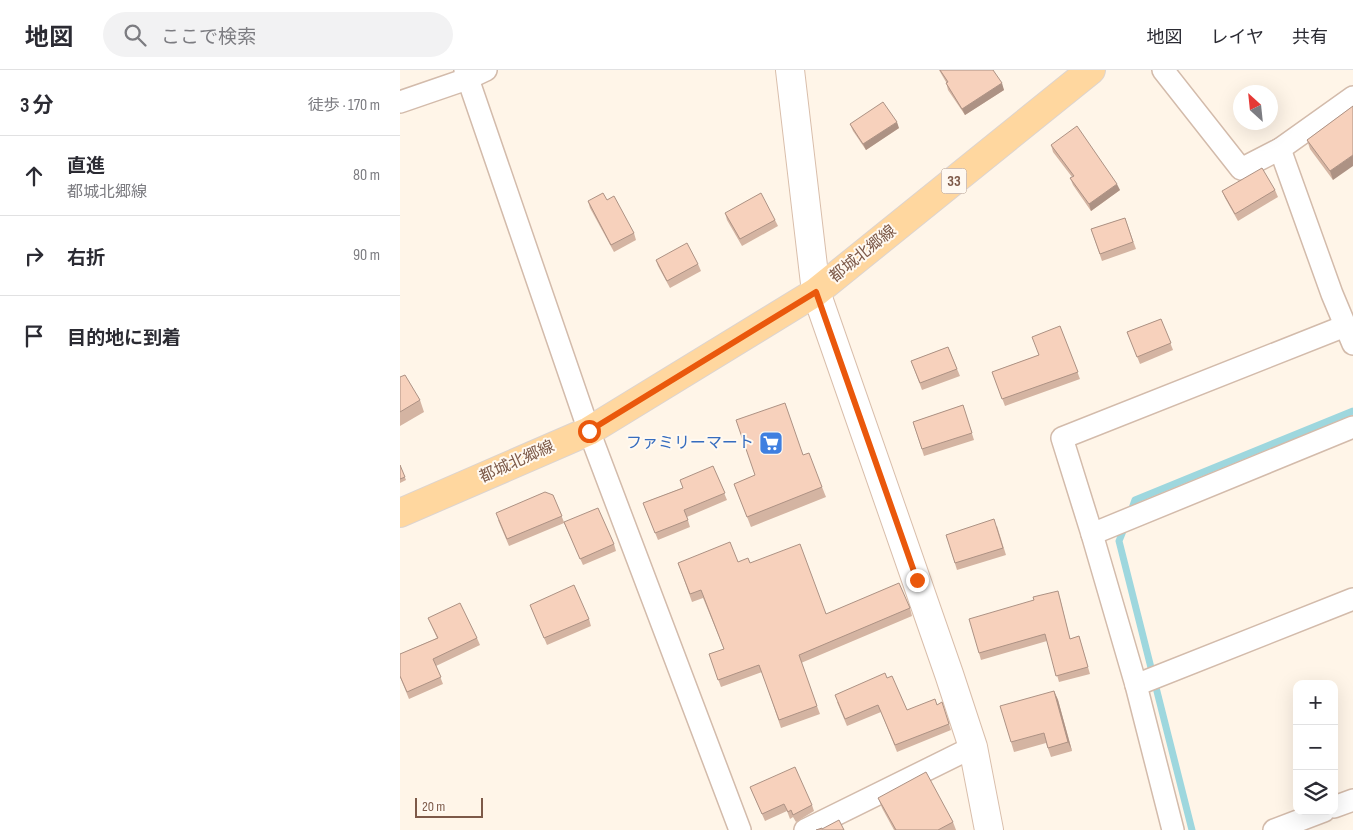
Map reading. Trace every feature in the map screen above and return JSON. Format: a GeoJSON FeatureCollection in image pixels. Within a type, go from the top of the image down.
{"type":"FeatureCollection","features":[{"type":"Feature","properties":{"kind":"main road","name":"都城北郷線"},"geometry":{"type":"LineString","coordinates":[[400,513],[589,431],[816,292],[1091,70]]}},
{"type":"Feature","properties":{"kind":"street"},"geometry":{"type":"LineString","coordinates":[[790,70],[816,292],[973,748],[989,830]]}},
{"type":"Feature","properties":{"kind":"street"},"geometry":{"type":"LineString","coordinates":[[1163,70],[1242,169],[1280,149],[1353,97]]}},
{"type":"Feature","properties":{"kind":"street"},"geometry":{"type":"LineString","coordinates":[[400,102],[472,73],[589,431],[740,830]]}},
{"type":"Feature","properties":{"kind":"street"},"geometry":{"type":"LineString","coordinates":[[1173,830],[1136,685],[1062,438],[1349,335],[1325,276],[1280,149]]}},
{"type":"Feature","properties":{"kind":"street"},"geometry":{"type":"LineString","coordinates":[[1092,534],[1353,426]]}},
{"type":"Feature","properties":{"kind":"street"},"geometry":{"type":"LineString","coordinates":[[1136,685],[1353,599]]}},
{"type":"Feature","properties":{"kind":"street"},"geometry":{"type":"LineString","coordinates":[[805,830],[973,748]]}},
{"type":"Feature","properties":{"kind":"street"},"geometry":{"type":"LineString","coordinates":[[1338,806],[1353,800]]}},
{"type":"Feature","properties":{"kind":"street"},"geometry":{"type":"LineString","coordinates":[[1274,830],[1313,815]]}},
{"type":"Feature","properties":{"kind":"building"},"geometry":{"type":"Polygon","coordinates":[[[940,70],[993,70],[1002,83],[962,109],[940,70]]]}},
{"type":"Feature","properties":{"kind":"building"},"geometry":{"type":"Polygon","coordinates":[[[883,102],[897,122],[863,144],[850,124],[883,102]]]}},
{"type":"Feature","properties":{"kind":"building"},"geometry":{"type":"Polygon","coordinates":[[[1353,106],[1353,155],[1330,171],[1307,140],[1353,106]]]}},
{"type":"Feature","properties":{"kind":"building"},"geometry":{"type":"Polygon","coordinates":[[[1077,126],[1117,184],[1089,204],[1070,178],[1074,176],[1051,145],[1077,126]]]}},
{"type":"Feature","properties":{"kind":"building"},"geometry":{"type":"Polygon","coordinates":[[[1262,168],[1275,190],[1235,214],[1222,191],[1262,168]]]}},
{"type":"Feature","properties":{"kind":"building"},"geometry":{"type":"Polygon","coordinates":[[[603,193],[607,200],[614,196],[634,233],[611,245],[588,201],[603,193]]]}},
{"type":"Feature","properties":{"kind":"building"},"geometry":{"type":"Polygon","coordinates":[[[761,193],[775,220],[740,239],[725,213],[761,193]]]}},
{"type":"Feature","properties":{"kind":"building"},"geometry":{"type":"Polygon","coordinates":[[[1125,218],[1133,242],[1100,254],[1091,229],[1125,218]]]}},
{"type":"Feature","properties":{"kind":"building"},"geometry":{"type":"Polygon","coordinates":[[[687,243],[698,264],[667,281],[656,260],[687,243]]]}},
{"type":"Feature","properties":{"kind":"building"},"geometry":{"type":"Polygon","coordinates":[[[1161,319],[1171,343],[1137,357],[1127,332],[1161,319]]]}},
{"type":"Feature","properties":{"kind":"building"},"geometry":{"type":"Polygon","coordinates":[[[1060,326],[1078,372],[1002,399],[992,372],[1039,355],[1032,337],[1060,326]]]}},
{"type":"Feature","properties":{"kind":"building"},"geometry":{"type":"Polygon","coordinates":[[[948,347],[957,369],[920,383],[911,361],[948,347]]]}},
{"type":"Feature","properties":{"kind":"building"},"geometry":{"type":"Polygon","coordinates":[[[405,375],[420,400],[400,412],[400,377],[405,375]]]}},
{"type":"Feature","properties":{"kind":"building"},"geometry":{"type":"Polygon","coordinates":[[[785,403],[803,455],[809,453],[822,487],[747,517],[734,484],[755,475],[736,420],[785,403]]]}},
{"type":"Feature","properties":{"kind":"building"},"geometry":{"type":"Polygon","coordinates":[[[963,405],[972,433],[922,449],[913,422],[963,405]]]}},
{"type":"Feature","properties":{"kind":"building"},"geometry":{"type":"Polygon","coordinates":[[[400,465],[405,477],[400,479],[400,465]]]}},
{"type":"Feature","properties":{"kind":"building"},"geometry":{"type":"Polygon","coordinates":[[[713,466],[725,493],[684,510],[688,520],[655,533],[643,503],[683,488],[680,480],[713,466]]]}},
{"type":"Feature","properties":{"kind":"building"},"geometry":{"type":"Polygon","coordinates":[[[545,492],[553,495],[562,516],[507,539],[496,513],[545,492]]]}},
{"type":"Feature","properties":{"kind":"building"},"geometry":{"type":"Polygon","coordinates":[[[598,508],[614,544],[580,559],[564,522],[598,508]]]}},
{"type":"Feature","properties":{"kind":"building"},"geometry":{"type":"Polygon","coordinates":[[[994,519],[1003,548],[955,563],[946,535],[994,519]]]}},
{"type":"Feature","properties":{"kind":"building"},"geometry":{"type":"Polygon","coordinates":[[[730,542],[738,562],[748,558],[750,563],[800,544],[826,614],[899,583],[910,608],[799,655],[817,706],[779,720],[759,665],[718,680],[709,654],[724,649],[701,590],[690,594],[678,563],[730,542]]]}},
{"type":"Feature","properties":{"kind":"building"},"geometry":{"type":"Polygon","coordinates":[[[574,585],[589,619],[544,638],[530,605],[574,585]]]}},
{"type":"Feature","properties":{"kind":"building"},"geometry":{"type":"Polygon","coordinates":[[[1058,591],[1070,639],[1079,636],[1088,667],[1056,676],[1045,634],[979,653],[969,619],[1034,600],[1033,597],[1058,591]]]}},
{"type":"Feature","properties":{"kind":"building"},"geometry":{"type":"Polygon","coordinates":[[[460,603],[477,638],[433,659],[441,677],[407,692],[400,676],[400,654],[438,638],[428,618],[460,603]]]}},
{"type":"Feature","properties":{"kind":"building"},"geometry":{"type":"Polygon","coordinates":[[[885,673],[887,678],[892,676],[907,710],[935,699],[937,705],[942,702],[949,724],[895,745],[878,705],[845,719],[835,695],[885,673]]]}},
{"type":"Feature","properties":{"kind":"building"},"geometry":{"type":"Polygon","coordinates":[[[1054,691],[1068,742],[1048,748],[1044,733],[1011,742],[1000,706],[1054,691]]]}},
{"type":"Feature","properties":{"kind":"building"},"geometry":{"type":"Polygon","coordinates":[[[795,767],[812,805],[793,815],[791,810],[788,812],[784,804],[762,814],[750,787],[795,767]]]}},
{"type":"Feature","properties":{"kind":"building"},"geometry":{"type":"Polygon","coordinates":[[[926,772],[953,822],[938,830],[896,830],[878,798],[926,772]]]}},
{"type":"Feature","properties":{"kind":"building"},"geometry":{"type":"Polygon","coordinates":[[[839,820],[844,830],[816,830],[822,829],[839,820]]]}},
{"type":"Feature","properties":{"kind":"waterway"},"geometry":{"type":"LineString","coordinates":[[1130,514],[1135,500],[1353,411]]}},
{"type":"Feature","properties":{"kind":"waterway"},"geometry":{"type":"LineString","coordinates":[[1125,526],[1119,541],[1192,830]]}},
{"type":"Feature","properties":{"kind":"place","name":"ファミリーマート"},"geometry":{"type":"Point","coordinates":[771,443]}},
{"type":"Feature","properties":{"kind":"route"},"geometry":{"type":"LineString","coordinates":[[589,431],[816,292],[917,580]]}}]}
